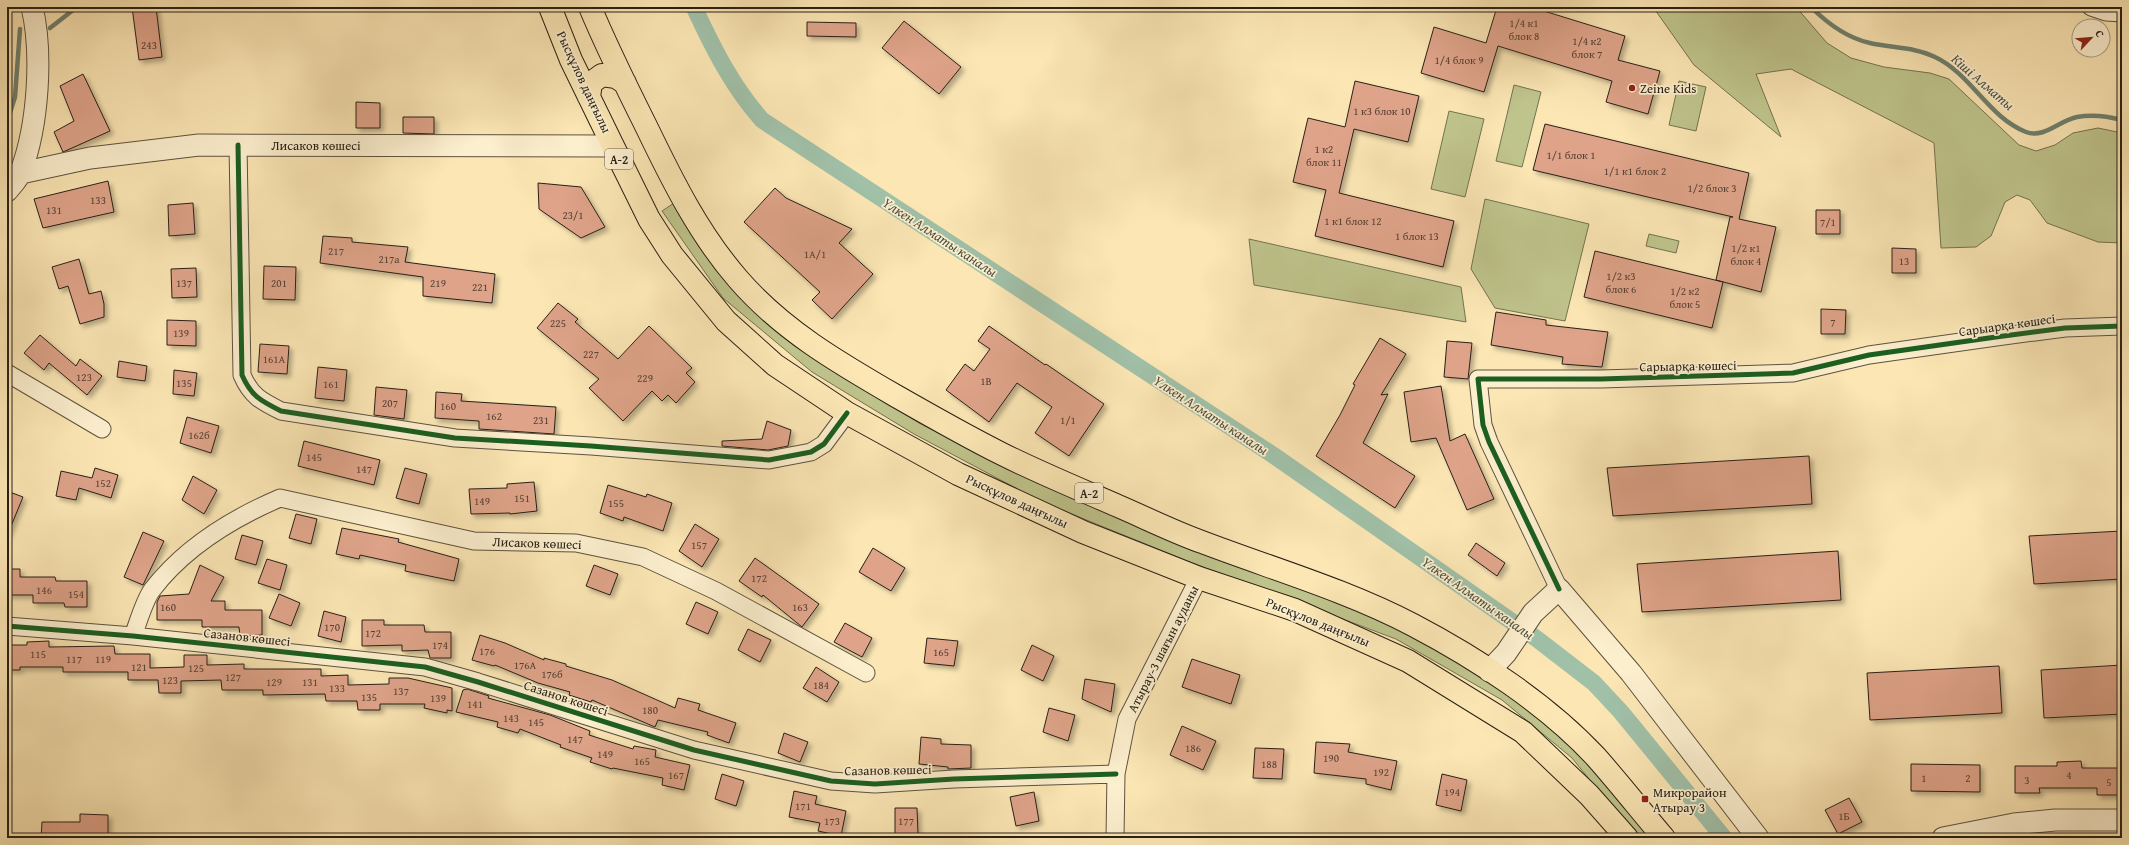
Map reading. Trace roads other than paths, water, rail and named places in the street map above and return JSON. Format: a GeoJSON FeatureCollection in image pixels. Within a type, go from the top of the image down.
{"type":"FeatureCollection","features":[{"type":"Feature","properties":{"kind":"main road","name":"Рысқұлов даңғылы"},"geometry":{"type":"LineString","coordinates":[[550,7],[571,60],[649,219],[672,255],[726,321],[775,365],[847,413],[958,474],[1083,532],[1199,578],[1295,610],[1408,661],[1523,732],[1589,795],[1627,838]]}},
{"type":"Feature","properties":{"kind":"main road","name":"A-2"},"geometry":{"type":"LineString","coordinates":[[590,7],[606,46],[686,206],[711,245],[738,280],[764,307],[816,348],[839,363],[952,428],[1009,458],[1200,542],[1305,578],[1412,625],[1490,671],[1549,715],[1594,756],[1664,838]]}},
{"type":"Feature","properties":{"kind":"main road"},"geometry":{"type":"LineString","coordinates":[[589,97],[591,83],[602,75],[607,74],[616,77],[624,83]]}},
{"type":"Feature","properties":{"kind":"street"},"geometry":{"type":"LineString","coordinates":[[7,191],[21,173],[33,124],[38,60],[32,7]]}},
{"type":"Feature","properties":{"kind":"street"},"geometry":{"type":"LineString","coordinates":[[2091,7],[2106,12],[2122,13]]}},
{"type":"Feature","properties":{"kind":"street","name":"Лисаков көшесі"},"geometry":{"type":"LineString","coordinates":[[21,173],[90,158],[199,145],[613,146]]}},
{"type":"Feature","properties":{"kind":"street"},"geometry":{"type":"LineString","coordinates":[[238,145],[242,375],[248,389],[262,402],[280,410],[455,438],[591,446],[769,460],[811,452],[824,444],[847,413]]}},
{"type":"Feature","properties":{"kind":"street","name":"Сарыарқа көшесі"},"geometry":{"type":"LineString","coordinates":[[1558,589],[1489,442],[1483,425],[1478,379],[1601,379],[1793,373],[1869,355],[2065,328],[2122,326]]}},
{"type":"Feature","properties":{"kind":"street"},"geometry":{"type":"LineString","coordinates":[[7,373],[102,429]]}},
{"type":"Feature","properties":{"kind":"street","name":"Лисаков көшесі"},"geometry":{"type":"LineString","coordinates":[[133,636],[151,591],[194,547],[249,511],[280,498],[474,541],[576,543],[643,557],[716,591],[866,673]]}},
{"type":"Feature","properties":{"kind":"street","name":"Атырау-3 шағын ауданы"},"geometry":{"type":"LineString","coordinates":[[1115,838],[1116,774],[1127,719],[1199,578]]}},
{"type":"Feature","properties":{"kind":"street"},"geometry":{"type":"LineString","coordinates":[[1490,671],[1506,653],[1533,613],[1558,589],[1631,673],[1758,838]]}},
{"type":"Feature","properties":{"kind":"street","name":"Сазанов көшесі"},"geometry":{"type":"LineString","coordinates":[[7,626],[133,636],[425,667],[478,682],[694,750],[831,781],[874,784],[954,779],[1116,774]]}},
{"type":"Feature","properties":{"kind":"street"},"geometry":{"type":"LineString","coordinates":[[1943,838],[2014,824],[2055,820],[2122,820]]}},
{"type":"Feature","properties":{"kind":"waterway","name":"Кіші Алматы"},"geometry":{"type":"LineString","coordinates":[[50,28],[77,7]]}},
{"type":"Feature","properties":{"kind":"waterway","name":"Үлкен Алматы каналы"},"geometry":{"type":"LineString","coordinates":[[694,7],[708,37],[732,80],[762,120],[1273,455],[1537,639],[1594,683],[1621,712],[1724,838]]}},
{"type":"Feature","properties":{"kind":"waterway","name":"Кіші Алматы"},"geometry":{"type":"LineString","coordinates":[[1811,7],[1824,19],[1853,38],[1878,45],[1919,51],[1948,64],[2001,116],[2026,132],[2039,133],[2071,119],[2083,116],[2111,117],[2122,120]]}},
{"type":"Feature","properties":{"kind":"waterway","name":"Кіші Алматы"},"geometry":{"type":"LineString","coordinates":[[7,122],[15,97],[20,29]]}},
{"type":"Feature","properties":{"kind":"place","name":"Zeine Kids"},"geometry":{"type":"Point","coordinates":[1632,88]}},
{"type":"Feature","properties":{"kind":"place","name":"Микрорайон Атырау 3"},"geometry":{"type":"Point","coordinates":[1645,799]}}]}
